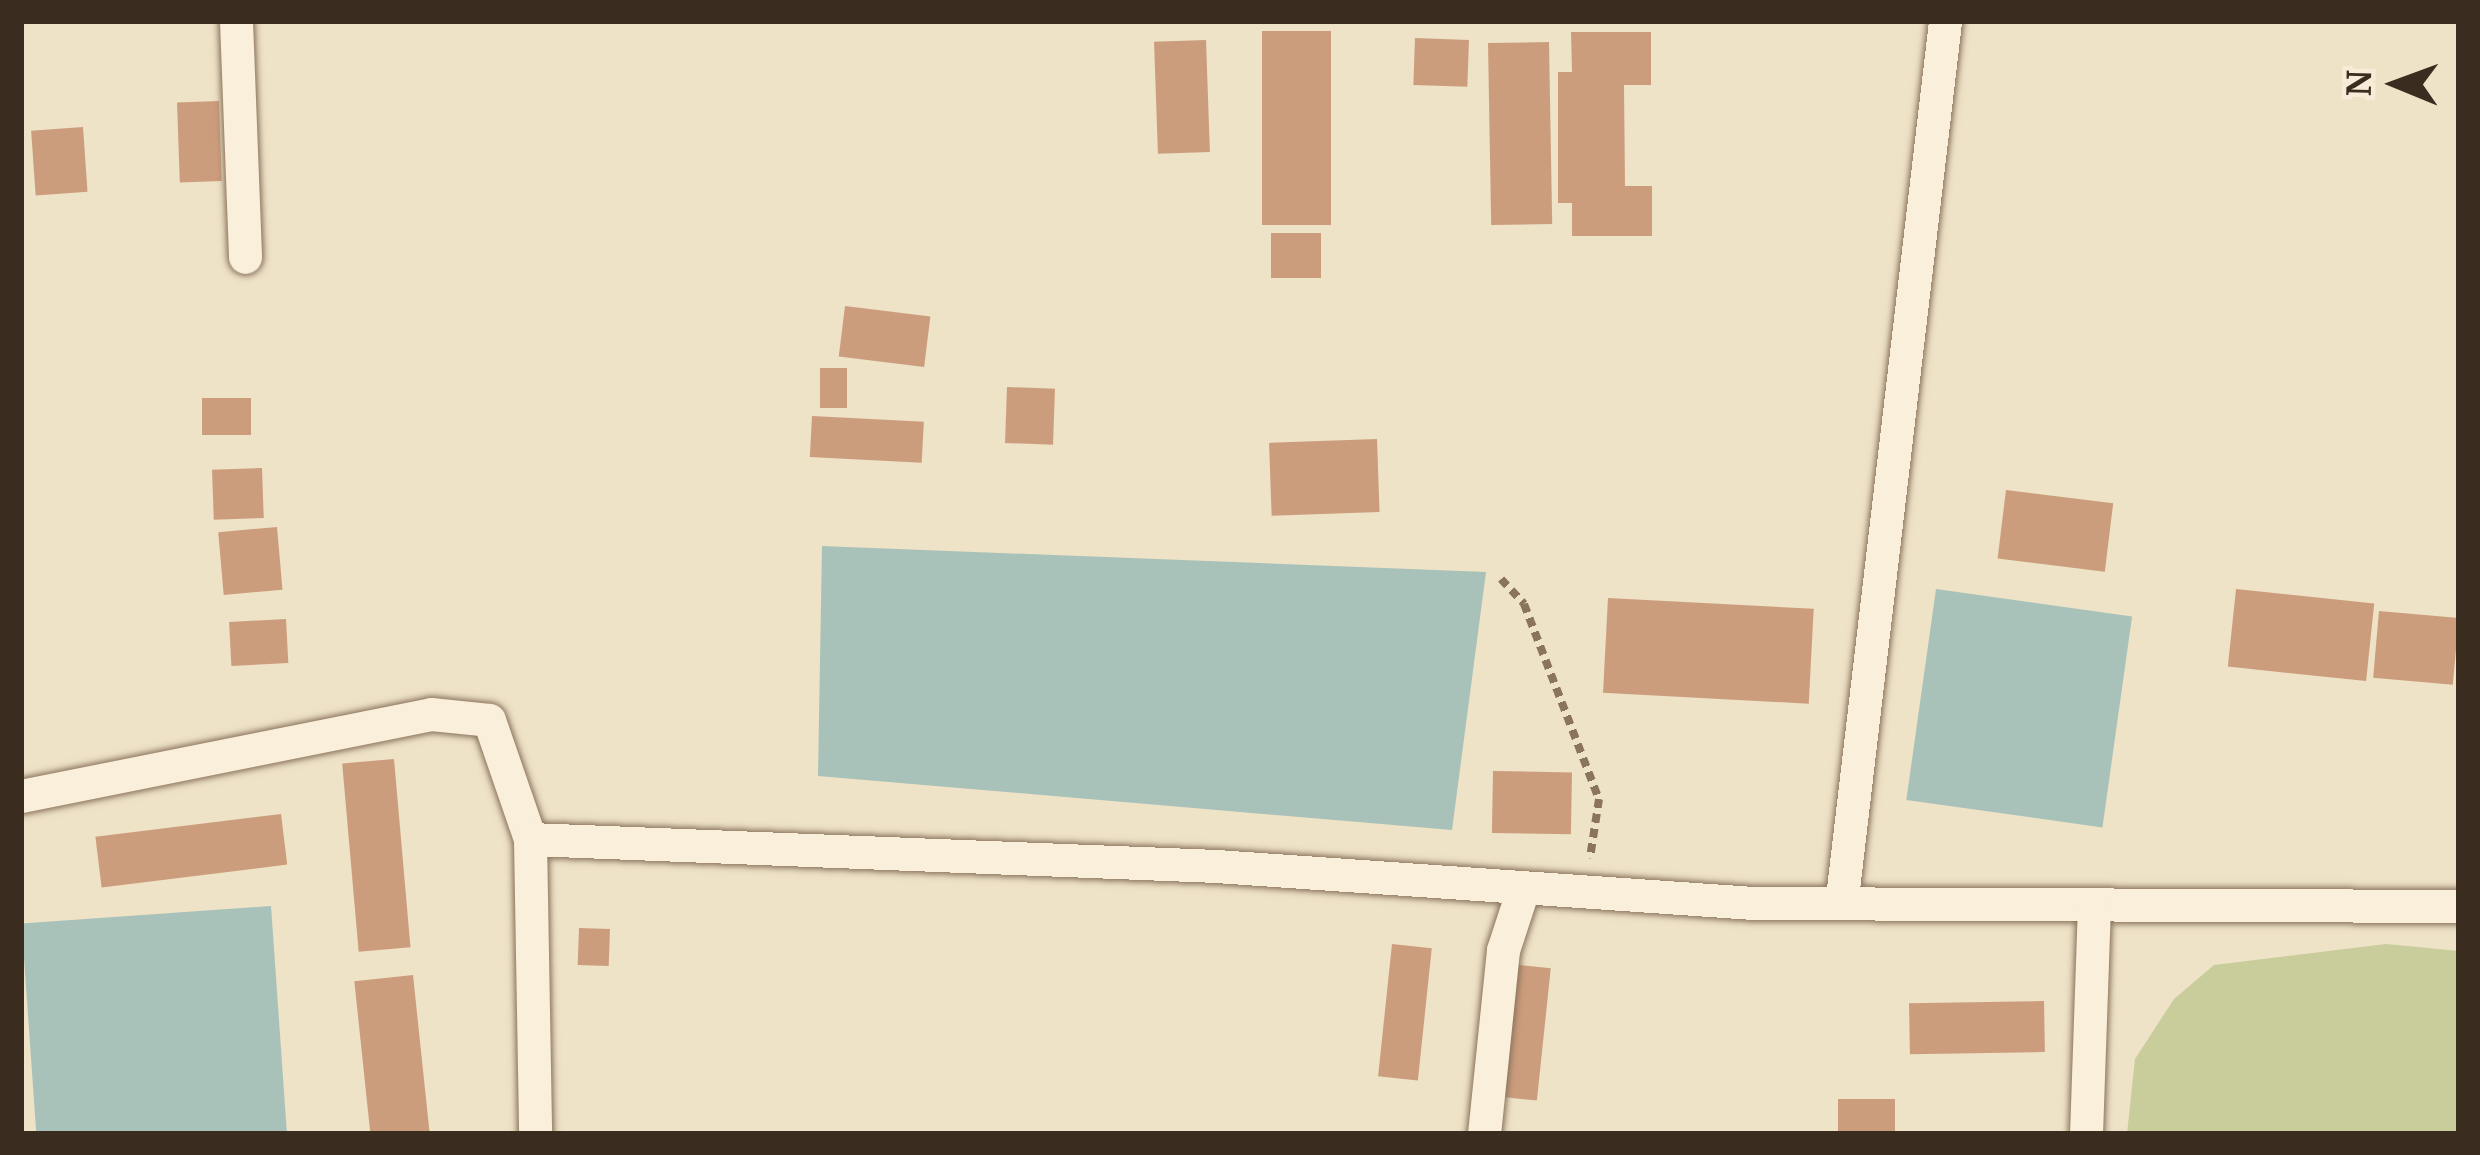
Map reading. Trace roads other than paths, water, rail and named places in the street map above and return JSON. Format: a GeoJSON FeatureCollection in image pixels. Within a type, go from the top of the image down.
{"type":"FeatureCollection","features":[{"type":"Feature","properties":{"kind":"street"},"geometry":{"type":"LineString","coordinates":[[236,21],[245,257]]}},
{"type":"Feature","properties":{"kind":"street"},"geometry":{"type":"LineString","coordinates":[[1842,897],[1945,21]]}},
{"type":"Feature","properties":{"kind":"street"},"geometry":{"type":"LineString","coordinates":[[21,796],[431,714],[489,720],[530,839],[535,1134]]}},
{"type":"Feature","properties":{"kind":"street"},"geometry":{"type":"LineString","coordinates":[[530,839],[1216,866],[1585,895],[1842,897],[2094,910],[2459,906]]}},
{"type":"Feature","properties":{"kind":"street"},"geometry":{"type":"LineString","coordinates":[[1484,1134],[1503,950],[1522,892]]}},
{"type":"Feature","properties":{"kind":"street"},"geometry":{"type":"LineString","coordinates":[[2086,1134],[2094,910]]}},
{"type":"Feature","properties":{"kind":"water"},"geometry":{"type":"Polygon","coordinates":[[[822,546],[1486,572],[1452,830],[818,776],[822,546]]]}},
{"type":"Feature","properties":{"kind":"water"},"geometry":{"type":"Polygon","coordinates":[[[1936,589],[2132,617],[2102,827],[1906,800],[1936,589]]]}},
{"type":"Feature","properties":{"kind":"water"},"geometry":{"type":"Polygon","coordinates":[[[271,906],[287,1133],[36,1134],[22,923],[271,906]]]}}]}
